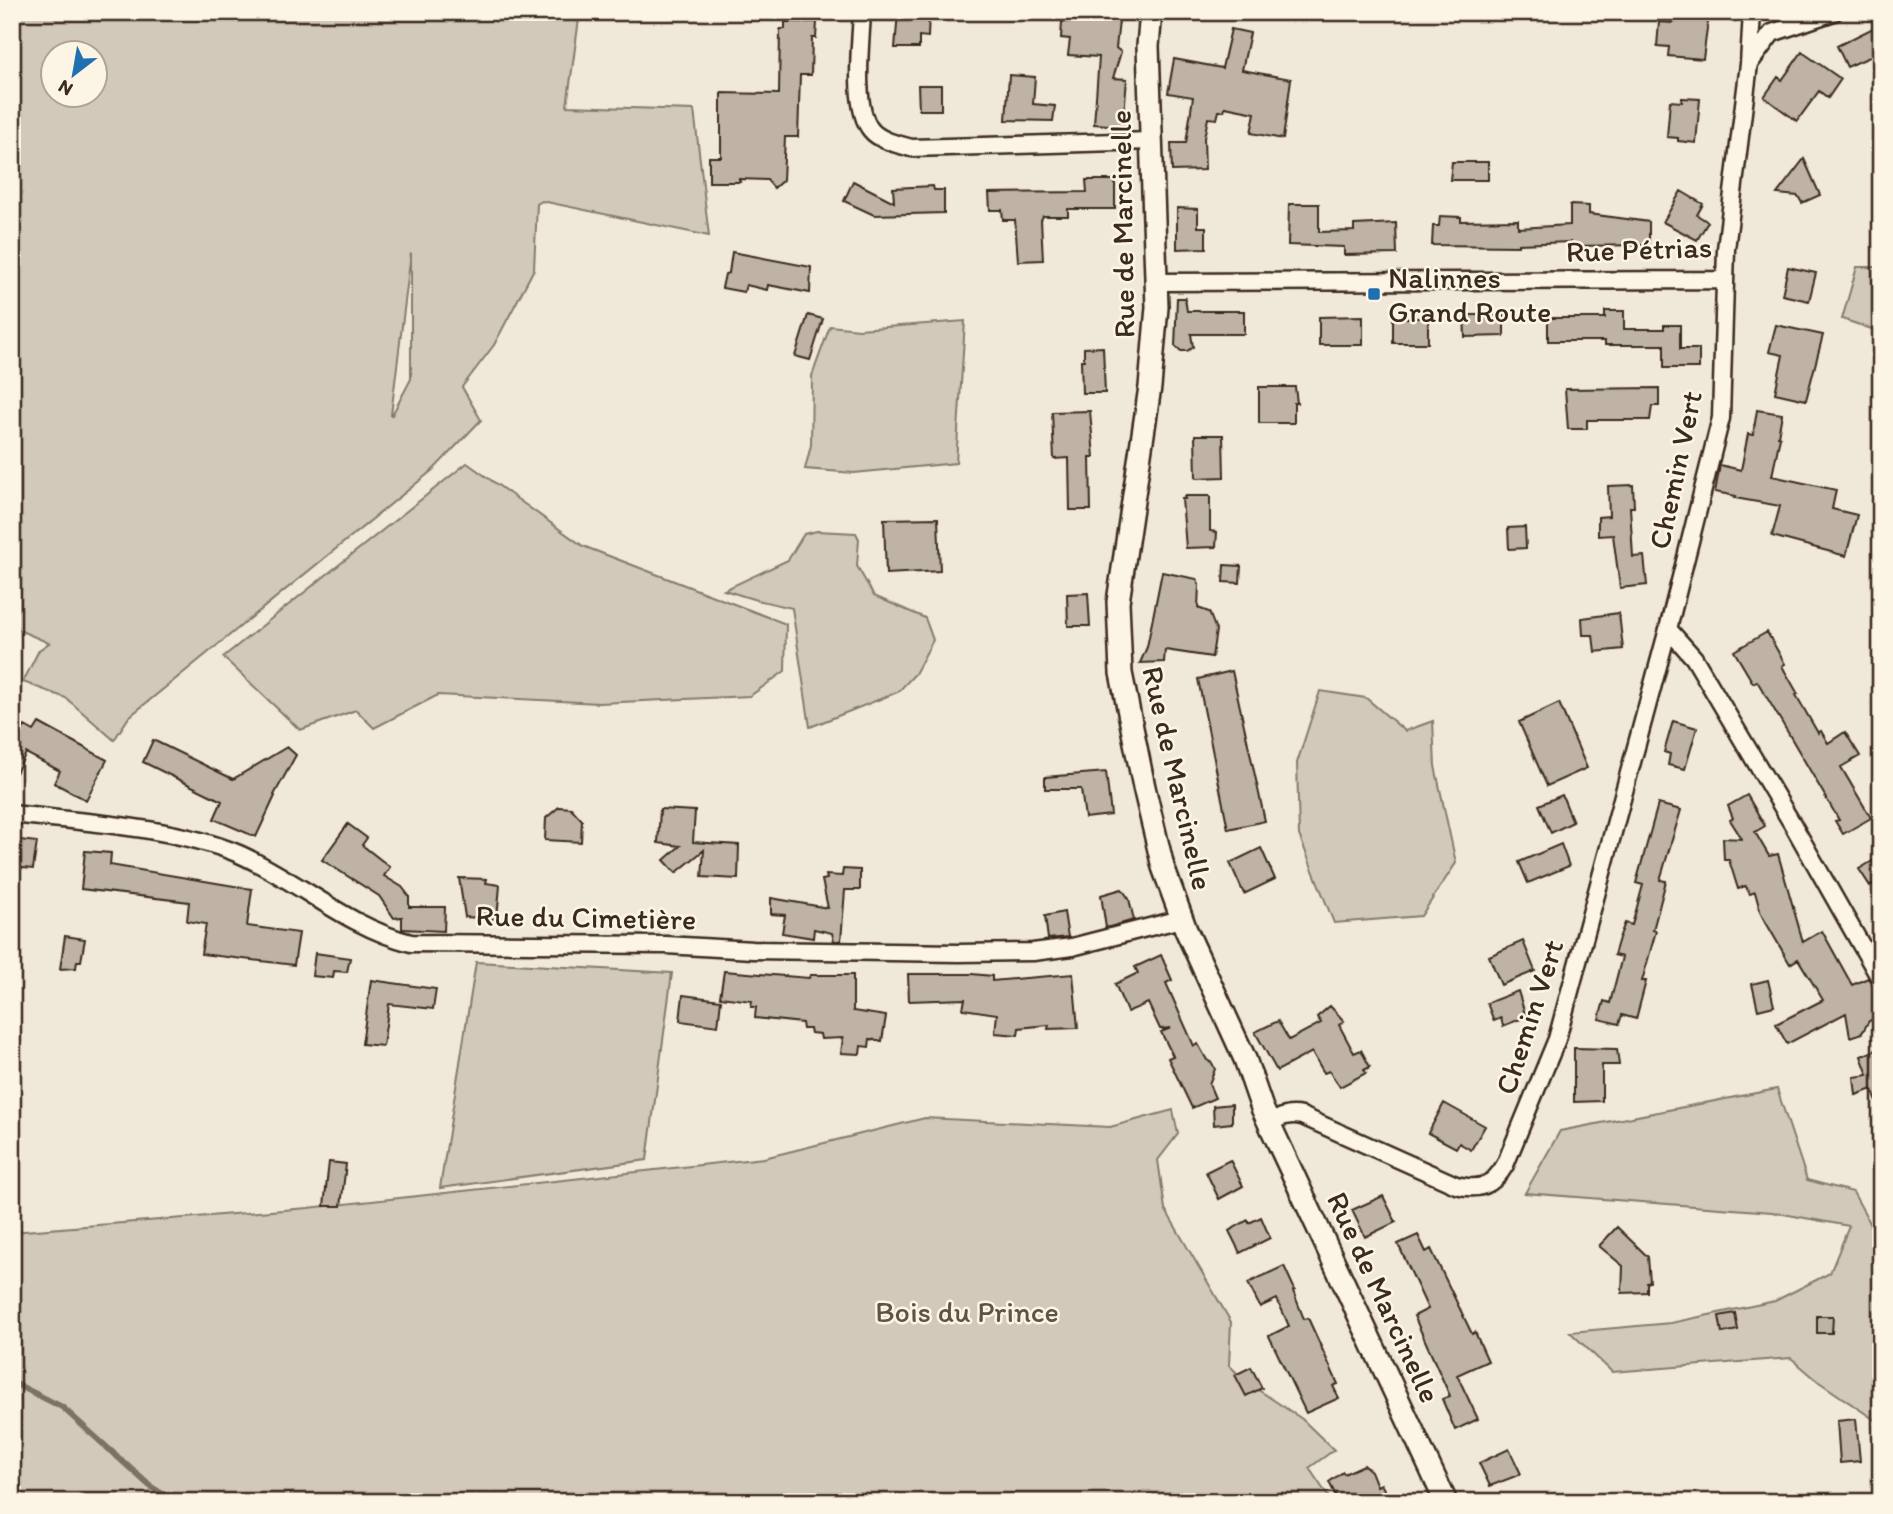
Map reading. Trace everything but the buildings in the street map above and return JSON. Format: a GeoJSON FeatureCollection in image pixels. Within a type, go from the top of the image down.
{"type":"FeatureCollection","features":[{"type":"Feature","properties":{"kind":"street"},"geometry":{"type":"LineString","coordinates":[[862,12],[860,92],[864,120],[873,133],[889,141],[911,148],[1151,141]]}},
{"type":"Feature","properties":{"kind":"street","name":"Rue de Marcinelle"},"geometry":{"type":"LineString","coordinates":[[1152,12],[1148,41],[1157,282],[1152,373],[1118,612],[1122,684],[1163,867],[1181,919],[1245,1059],[1253,1087],[1269,1123],[1446,1502]]}},
{"type":"Feature","properties":{"kind":"street"},"geometry":{"type":"LineString","coordinates":[[1749,64],[1752,12]]}},
{"type":"Feature","properties":{"kind":"street","name":"Rue Pétrias"},"geometry":{"type":"LineString","coordinates":[[1157,282],[1724,280],[1749,64],[1772,33],[1834,12]]}},
{"type":"Feature","properties":{"kind":"street","name":"Chemin Vert"},"geometry":{"type":"LineString","coordinates":[[1269,1123],[1283,1116],[1302,1116],[1455,1185],[1469,1188],[1490,1184],[1499,1176],[1505,1165],[1557,1039],[1668,629],[1721,418],[1724,280]]}},
{"type":"Feature","properties":{"kind":"street"},"geometry":{"type":"LineString","coordinates":[[1668,629],[1695,658],[1881,980]]}},
{"type":"Feature","properties":{"kind":"street","name":"Rue du Cimetière"},"geometry":{"type":"LineString","coordinates":[[12,814],[127,828],[199,841],[261,865],[369,928],[390,938],[411,943],[666,945],[753,950],[959,953],[1034,951],[1072,947],[1181,919]]}},
{"type":"Feature","properties":{"kind":"green space"},"geometry":{"type":"Polygon","coordinates":[[[12,12],[580,12],[567,106],[694,110],[709,236],[542,201],[537,204],[534,269],[494,345],[462,387],[481,420],[434,469],[129,717],[114,740],[66,698],[23,682],[39,650],[49,643],[12,627],[12,12]],[[411,253],[391,415],[411,379],[411,253]]]}},
{"type":"Feature","properties":{"kind":"green space"},"geometry":{"type":"Polygon","coordinates":[[[1857,267],[1881,267],[1881,332],[1842,319],[1857,267]]]}},
{"type":"Feature","properties":{"kind":"green space"},"geometry":{"type":"Polygon","coordinates":[[[965,321],[956,463],[854,473],[805,469],[811,445],[812,376],[830,326],[859,329],[965,321]]]}},
{"type":"Feature","properties":{"kind":"green space"},"geometry":{"type":"Polygon","coordinates":[[[467,463],[583,546],[786,624],[785,671],[750,696],[599,703],[438,695],[374,728],[356,710],[300,730],[223,657],[467,463]]]}},
{"type":"Feature","properties":{"kind":"green space"},"geometry":{"type":"Polygon","coordinates":[[[817,531],[856,533],[859,539],[857,566],[874,596],[925,618],[933,640],[915,674],[898,692],[810,727],[792,608],[724,590],[788,560],[804,534],[817,531]]]}},
{"type":"Feature","properties":{"kind":"green space"},"geometry":{"type":"Polygon","coordinates":[[[1320,691],[1366,698],[1405,731],[1433,721],[1435,766],[1456,863],[1421,916],[1334,923],[1299,835],[1297,763],[1320,691]]]}},
{"type":"Feature","properties":{"kind":"green space"},"geometry":{"type":"Polygon","coordinates":[[[476,962],[672,973],[647,1160],[440,1188],[476,962]]]}},
{"type":"Feature","properties":{"kind":"green space"},"geometry":{"type":"Polygon","coordinates":[[[1777,1089],[1807,1180],[1853,1192],[1881,1243],[1881,1424],[1819,1382],[1791,1358],[1612,1372],[1570,1332],[1671,1323],[1775,1301],[1830,1273],[1849,1226],[1772,1212],[1525,1193],[1560,1131],[1777,1089]]]}},
{"type":"Feature","properties":{"kind":"green space","name":"Bois du Prince"},"geometry":{"type":"Polygon","coordinates":[[[1173,1110],[1178,1134],[1158,1160],[1165,1209],[1231,1322],[1229,1365],[1245,1381],[1302,1419],[1334,1450],[1309,1468],[1332,1502],[12,1502],[12,1232],[308,1208],[764,1158],[925,1118],[1110,1127],[1173,1110]]]}},
{"type":"Feature","properties":{"kind":"waterway"},"geometry":{"type":"LineString","coordinates":[[12,1382],[62,1407],[150,1486],[175,1502]]}},
{"type":"Feature","properties":{"kind":"place","name":"Nalinnes Grand Route"},"geometry":{"type":"Point","coordinates":[1374,294]}}]}
